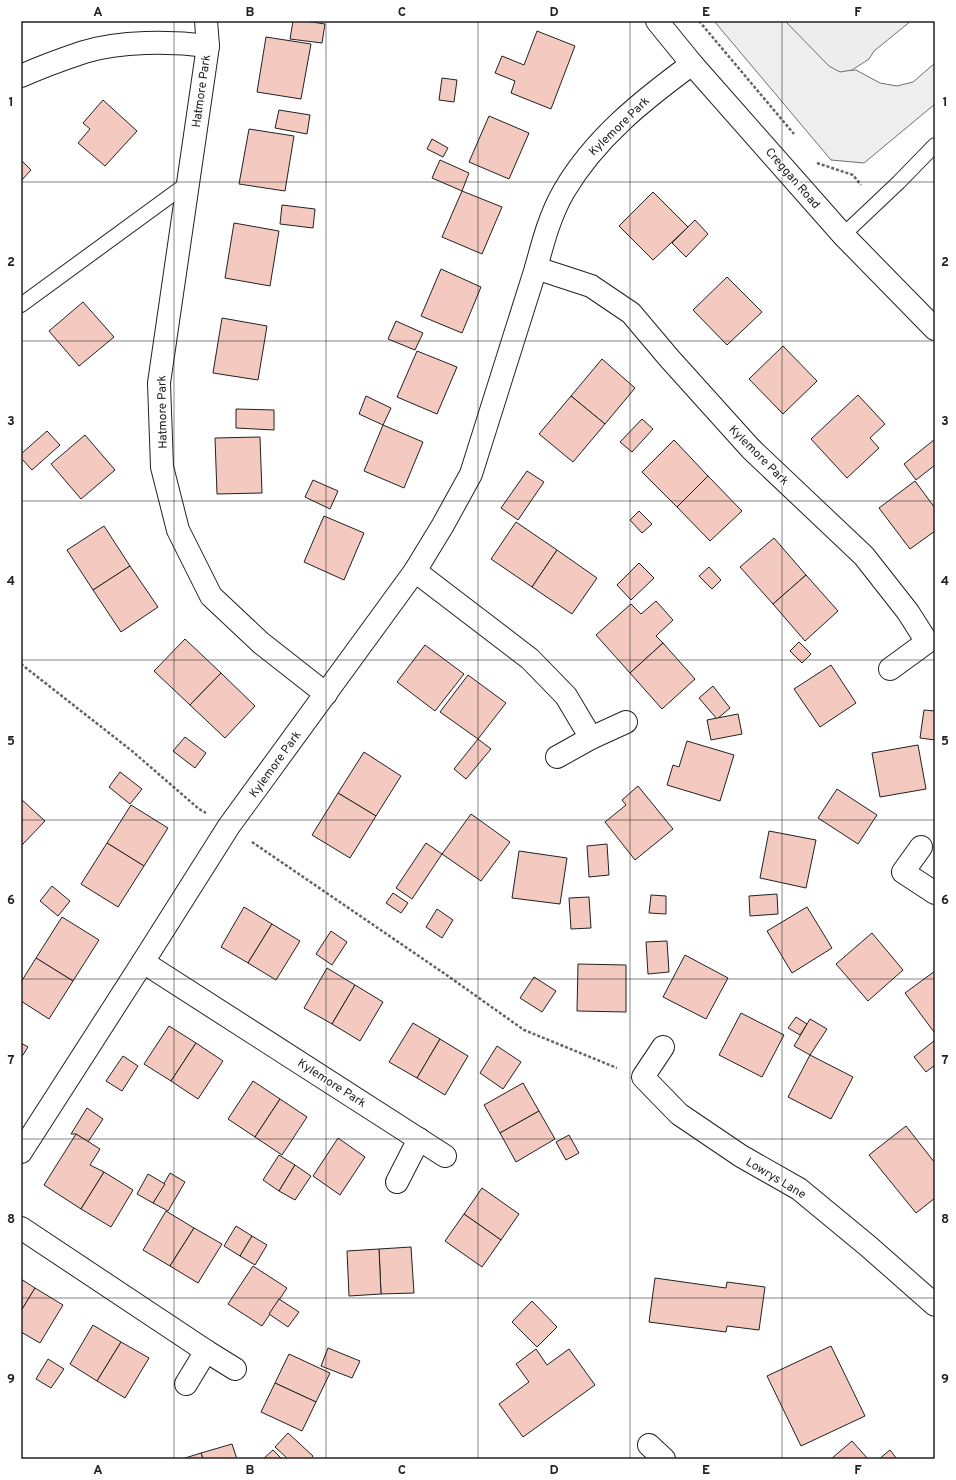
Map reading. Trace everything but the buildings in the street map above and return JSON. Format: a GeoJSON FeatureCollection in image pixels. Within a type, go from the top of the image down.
{"type":"FeatureCollection","features":[{"type":"Feature","properties":{"kind":"street","name":"Hatmore Park"},"geometry":{"type":"LineString","coordinates":[[206,21],[208,46],[159,383],[162,467],[178,530],[211,596],[261,643],[326,694]]}},
{"type":"Feature","properties":{"kind":"street","name":"Creggan Road"},"geometry":{"type":"LineString","coordinates":[[657,21],[692,64],[843,235],[935,330]]}},
{"type":"Feature","properties":{"kind":"street","name":"Hatmore Park"},"geometry":{"type":"LineString","coordinates":[[21,76],[84,52],[126,44],[192,44],[208,46]]}},
{"type":"Feature","properties":{"kind":"street","name":"Kylemore Park"},"geometry":{"type":"LineString","coordinates":[[21,1152],[229,826],[415,571],[443,525],[471,474],[536,268],[544,236],[564,192],[590,152],[644,100],[692,64]]}},
{"type":"Feature","properties":{"kind":"street","name":"Kylemore Park"},"geometry":{"type":"LineString","coordinates":[[536,268],[592,286],[631,313],[669,358],[751,449],[864,556],[908,612],[927,642],[890,669]]}},
{"type":"Feature","properties":{"kind":"street"},"geometry":{"type":"LineString","coordinates":[[415,571],[530,659],[566,696],[591,738]]}},
{"type":"Feature","properties":{"kind":"street"},"geometry":{"type":"LineString","coordinates":[[557,757],[591,738],[626,722]]}},
{"type":"Feature","properties":{"kind":"street"},"geometry":{"type":"LineString","coordinates":[[921,847],[903,872],[935,894]]}},
{"type":"Feature","properties":{"kind":"street","name":"Kylemore Park"},"geometry":{"type":"LineString","coordinates":[[143,962],[445,1156]]}},
{"type":"Feature","properties":{"kind":"street"},"geometry":{"type":"LineString","coordinates":[[643,1077],[663,1047]]}},
{"type":"Feature","properties":{"kind":"street","name":"Lowrys Lane"},"geometry":{"type":"LineString","coordinates":[[643,1077],[679,1114],[741,1156],[799,1189],[868,1246],[935,1305]]}},
{"type":"Feature","properties":{"kind":"street"},"geometry":{"type":"LineString","coordinates":[[396,1182],[419,1139]]}},
{"type":"Feature","properties":{"kind":"street"},"geometry":{"type":"LineString","coordinates":[[21,1228],[235,1369]]}},
{"type":"Feature","properties":{"kind":"street"},"geometry":{"type":"LineString","coordinates":[[186,1384],[206,1351]]}},
{"type":"Feature","properties":{"kind":"lane"},"geometry":{"type":"LineString","coordinates":[[843,235],[935,145]]}},
{"type":"Feature","properties":{"kind":"lane"},"geometry":{"type":"LineString","coordinates":[[21,305],[188,183]]}},
{"type":"Feature","properties":{"kind":"path"},"geometry":{"type":"LineString","coordinates":[[699,21],[798,140]]}},
{"type":"Feature","properties":{"kind":"path"},"geometry":{"type":"LineString","coordinates":[[813,158],[818,164],[853,175],[876,204]]}},
{"type":"Feature","properties":{"kind":"path"},"geometry":{"type":"LineString","coordinates":[[21,664],[132,751],[199,809],[229,826],[524,1030],[612,1067],[643,1077]]}},
{"type":"Feature","properties":{"kind":"shaded area"},"geometry":{"type":"Polygon","coordinates":[[[714,21],[788,21],[838,71],[856,70],[880,83],[897,86],[913,82],[935,63],[935,104],[864,163],[831,160],[714,21]]]}},
{"type":"Feature","properties":{"kind":"shaded area"},"geometry":{"type":"Polygon","coordinates":[[[785,21],[911,21],[874,51],[869,59],[852,70],[840,72],[829,66],[785,21]]]}}]}
